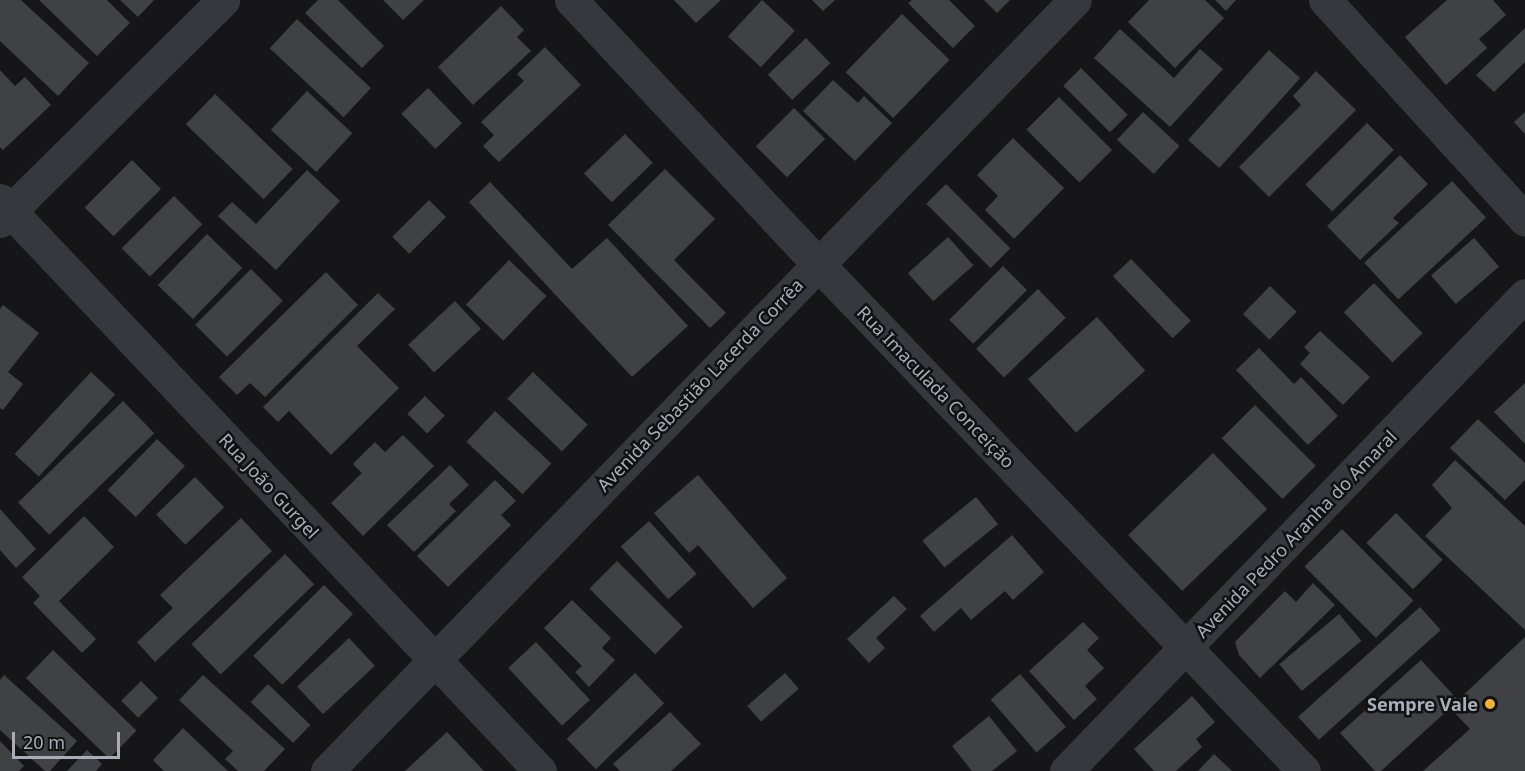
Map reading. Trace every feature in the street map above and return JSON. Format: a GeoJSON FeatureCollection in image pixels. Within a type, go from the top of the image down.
{"type":"FeatureCollection","features":[{"type":"Feature","properties":{"kind":"street"},"geometry":{"type":"LineString","coordinates":[[3,210],[223,0]]}},
{"type":"Feature","properties":{"kind":"street","name":"Rua Imaculada Conceição"},"geometry":{"type":"LineString","coordinates":[[571,0],[818,264],[1304,771]]}},
{"type":"Feature","properties":{"kind":"street","name":"Avenida Sebastião Lacerda Corrêa"},"geometry":{"type":"LineString","coordinates":[[327,771],[1075,0]]}},
{"type":"Feature","properties":{"kind":"street"},"geometry":{"type":"LineString","coordinates":[[1325,0],[1525,220]]}},
{"type":"Feature","properties":{"kind":"street","name":"Rua João Gurgel"},"geometry":{"type":"LineString","coordinates":[[3,210],[540,771]]}},
{"type":"Feature","properties":{"kind":"street","name":"Avenida Pedro Aranha do Amaral"},"geometry":{"type":"LineString","coordinates":[[1066,771],[1188,648],[1525,295]]}},
{"type":"Feature","properties":{"kind":"building"},"geometry":{"type":"Polygon","coordinates":[[[0,0],[21,0],[89,63],[58,96],[0,41],[0,0]]]}},
{"type":"Feature","properties":{"kind":"building"},"geometry":{"type":"Polygon","coordinates":[[[39,0],[107,0],[130,23],[97,56],[39,0]]]}},
{"type":"Feature","properties":{"kind":"building"},"geometry":{"type":"Polygon","coordinates":[[[120,0],[154,0],[138,17],[120,0]]]}},
{"type":"Feature","properties":{"kind":"building"},"geometry":{"type":"Polygon","coordinates":[[[318,0],[338,0],[384,46],[362,68],[305,13],[318,0]]]}},
{"type":"Feature","properties":{"kind":"building"},"geometry":{"type":"Polygon","coordinates":[[[383,0],[424,0],[403,20],[383,0]]]}},
{"type":"Feature","properties":{"kind":"building"},"geometry":{"type":"Polygon","coordinates":[[[674,0],[721,0],[696,23],[674,0]]]}},
{"type":"Feature","properties":{"kind":"building"},"geometry":{"type":"Polygon","coordinates":[[[762,0],[795,31],[761,67],[728,37],[762,0]]]}},
{"type":"Feature","properties":{"kind":"building"},"geometry":{"type":"Polygon","coordinates":[[[812,0],[835,0],[823,11],[812,0]]]}},
{"type":"Feature","properties":{"kind":"building"},"geometry":{"type":"Polygon","coordinates":[[[912,0],[949,0],[975,26],[953,48],[908,3],[912,0]]]}},
{"type":"Feature","properties":{"kind":"building"},"geometry":{"type":"Polygon","coordinates":[[[984,0],[1010,0],[997,13],[984,0]]]}},
{"type":"Feature","properties":{"kind":"building"},"geometry":{"type":"Polygon","coordinates":[[[1149,0],[1205,0],[1224,18],[1175,68],[1128,22],[1149,0]]]}},
{"type":"Feature","properties":{"kind":"building"},"geometry":{"type":"Polygon","coordinates":[[[1215,0],[1236,0],[1226,11],[1215,0]]]}},
{"type":"Feature","properties":{"kind":"building"},"geometry":{"type":"Polygon","coordinates":[[[1447,0],[1493,0],[1506,15],[1479,39],[1487,48],[1446,85],[1405,37],[1447,0]]]}},
{"type":"Feature","properties":{"kind":"building"},"geometry":{"type":"Polygon","coordinates":[[[501,6],[524,30],[517,37],[531,51],[473,105],[438,67],[501,6]]]}},
{"type":"Feature","properties":{"kind":"building"},"geometry":{"type":"Polygon","coordinates":[[[902,14],[949,60],[893,118],[846,72],[902,14]]]}},
{"type":"Feature","properties":{"kind":"building"},"geometry":{"type":"Polygon","coordinates":[[[297,19],[371,88],[344,117],[270,48],[297,19]]]}},
{"type":"Feature","properties":{"kind":"building"},"geometry":{"type":"Polygon","coordinates":[[[1525,28],[1525,62],[1494,92],[1476,75],[1525,28]]]}},
{"type":"Feature","properties":{"kind":"building"},"geometry":{"type":"Polygon","coordinates":[[[1120,29],[1174,78],[1200,49],[1223,69],[1170,127],[1094,58],[1120,29]]]}},
{"type":"Feature","properties":{"kind":"building"},"geometry":{"type":"Polygon","coordinates":[[[806,38],[830,63],[792,100],[768,75],[806,38]]]}},
{"type":"Feature","properties":{"kind":"building"},"geometry":{"type":"Polygon","coordinates":[[[545,47],[581,85],[499,162],[483,146],[494,135],[481,122],[524,81],[517,74],[545,47]]]}},
{"type":"Feature","properties":{"kind":"building"},"geometry":{"type":"Polygon","coordinates":[[[1269,50],[1300,78],[1219,168],[1188,140],[1269,50]]]}},
{"type":"Feature","properties":{"kind":"building"},"geometry":{"type":"Polygon","coordinates":[[[1081,68],[1128,115],[1110,132],[1063,86],[1081,68]]]}},
{"type":"Feature","properties":{"kind":"building"},"geometry":{"type":"Polygon","coordinates":[[[0,70],[15,86],[25,77],[51,105],[3,150],[0,147],[0,70]]]}},
{"type":"Feature","properties":{"kind":"building"},"geometry":{"type":"Polygon","coordinates":[[[1316,71],[1356,110],[1269,197],[1239,167],[1301,105],[1293,96],[1316,71]]]}},
{"type":"Feature","properties":{"kind":"building"},"geometry":{"type":"Polygon","coordinates":[[[833,80],[858,103],[864,96],[892,123],[855,161],[803,111],[833,80]]]}},
{"type":"Feature","properties":{"kind":"building"},"geometry":{"type":"Polygon","coordinates":[[[428,88],[462,123],[435,149],[401,114],[428,88]]]}},
{"type":"Feature","properties":{"kind":"building"},"geometry":{"type":"Polygon","coordinates":[[[307,91],[352,133],[316,172],[271,130],[307,91]]]}},
{"type":"Feature","properties":{"kind":"building"},"geometry":{"type":"Polygon","coordinates":[[[215,94],[293,169],[264,199],[186,124],[215,94]]]}},
{"type":"Feature","properties":{"kind":"building"},"geometry":{"type":"Polygon","coordinates":[[[1059,97],[1112,150],[1080,183],[1026,130],[1059,97]]]}},
{"type":"Feature","properties":{"kind":"building"},"geometry":{"type":"Polygon","coordinates":[[[794,108],[825,139],[787,177],[756,146],[794,108]]]}},
{"type":"Feature","properties":{"kind":"building"},"geometry":{"type":"Polygon","coordinates":[[[1143,112],[1180,146],[1154,174],[1117,140],[1143,112]]]}},
{"type":"Feature","properties":{"kind":"building"},"geometry":{"type":"Polygon","coordinates":[[[1525,112],[1525,134],[1514,122],[1525,112]]]}},
{"type":"Feature","properties":{"kind":"building"},"geometry":{"type":"Polygon","coordinates":[[[1367,123],[1394,150],[1332,211],[1305,185],[1367,123]]]}},
{"type":"Feature","properties":{"kind":"building"},"geometry":{"type":"Polygon","coordinates":[[[625,134],[653,163],[612,202],[584,174],[625,134]]]}},
{"type":"Feature","properties":{"kind":"building"},"geometry":{"type":"Polygon","coordinates":[[[1013,138],[1064,188],[1014,239],[985,210],[998,196],[977,175],[1013,138]]]}},
{"type":"Feature","properties":{"kind":"building"},"geometry":{"type":"Polygon","coordinates":[[[1400,155],[1428,184],[1393,218],[1399,223],[1360,260],[1327,226],[1400,155]]]}},
{"type":"Feature","properties":{"kind":"building"},"geometry":{"type":"Polygon","coordinates":[[[132,160],[161,189],[114,236],[85,207],[132,160]]]}},
{"type":"Feature","properties":{"kind":"building"},"geometry":{"type":"Polygon","coordinates":[[[665,169],[715,219],[674,260],[726,313],[710,328],[608,225],[665,169]]]}},
{"type":"Feature","properties":{"kind":"building"},"geometry":{"type":"Polygon","coordinates":[[[307,170],[340,201],[276,270],[218,216],[232,202],[256,224],[307,170]]]}},
{"type":"Feature","properties":{"kind":"building"},"geometry":{"type":"Polygon","coordinates":[[[1452,181],[1486,218],[1398,299],[1364,263],[1452,181]]]}},
{"type":"Feature","properties":{"kind":"building"},"geometry":{"type":"Polygon","coordinates":[[[490,182],[572,269],[607,238],[688,326],[632,377],[469,202],[490,182]]]}},
{"type":"Feature","properties":{"kind":"building"},"geometry":{"type":"Polygon","coordinates":[[[946,184],[1010,248],[991,268],[926,204],[946,184]]]}},
{"type":"Feature","properties":{"kind":"building"},"geometry":{"type":"Polygon","coordinates":[[[174,196],[202,224],[150,277],[122,248],[174,196]]]}},
{"type":"Feature","properties":{"kind":"building"},"geometry":{"type":"Polygon","coordinates":[[[429,200],[446,217],[409,254],[392,237],[429,200]]]}},
{"type":"Feature","properties":{"kind":"building"},"geometry":{"type":"Polygon","coordinates":[[[207,234],[242,268],[193,319],[158,285],[207,234]]]}},
{"type":"Feature","properties":{"kind":"building"},"geometry":{"type":"Polygon","coordinates":[[[948,237],[973,265],[933,301],[908,273],[948,237]]]}},
{"type":"Feature","properties":{"kind":"building"},"geometry":{"type":"Polygon","coordinates":[[[1474,238],[1499,267],[1456,304],[1431,275],[1474,238]]]}},
{"type":"Feature","properties":{"kind":"building"},"geometry":{"type":"Polygon","coordinates":[[[1131,259],[1191,321],[1173,338],[1113,276],[1131,259]]]}},
{"type":"Feature","properties":{"kind":"building"},"geometry":{"type":"Polygon","coordinates":[[[509,260],[546,296],[503,341],[466,305],[509,260]]]}},
{"type":"Feature","properties":{"kind":"building"},"geometry":{"type":"Polygon","coordinates":[[[1003,266],[1027,290],[973,344],[949,320],[1003,266]]]}},
{"type":"Feature","properties":{"kind":"building"},"geometry":{"type":"Polygon","coordinates":[[[251,269],[283,301],[227,357],[195,325],[251,269]]]}},
{"type":"Feature","properties":{"kind":"building"},"geometry":{"type":"Polygon","coordinates":[[[326,272],[358,305],[265,397],[250,383],[237,395],[219,377],[326,272]]]}},
{"type":"Feature","properties":{"kind":"building"},"geometry":{"type":"Polygon","coordinates":[[[1374,283],[1423,333],[1392,363],[1344,312],[1374,283]]]}},
{"type":"Feature","properties":{"kind":"building"},"geometry":{"type":"Polygon","coordinates":[[[1270,286],[1297,312],[1270,340],[1243,314],[1270,286]]]}},
{"type":"Feature","properties":{"kind":"building"},"geometry":{"type":"Polygon","coordinates":[[[1038,289],[1066,318],[1004,378],[976,349],[1038,289]]]}},
{"type":"Feature","properties":{"kind":"building"},"geometry":{"type":"Polygon","coordinates":[[[378,293],[395,309],[357,346],[399,388],[331,455],[289,411],[278,422],[263,407],[378,293]]]}},
{"type":"Feature","properties":{"kind":"building"},"geometry":{"type":"Polygon","coordinates":[[[455,301],[481,329],[434,372],[408,345],[455,301]]]}},
{"type":"Feature","properties":{"kind":"building"},"geometry":{"type":"Polygon","coordinates":[[[3,305],[39,333],[8,372],[23,384],[3,410],[0,408],[0,309],[3,305]]]}},
{"type":"Feature","properties":{"kind":"building"},"geometry":{"type":"Polygon","coordinates":[[[1097,317],[1145,371],[1076,433],[1028,379],[1097,317]]]}},
{"type":"Feature","properties":{"kind":"building"},"geometry":{"type":"Polygon","coordinates":[[[1320,331],[1370,377],[1343,405],[1300,364],[1310,353],[1304,347],[1320,331]]]}},
{"type":"Feature","properties":{"kind":"building"},"geometry":{"type":"Polygon","coordinates":[[[1259,348],[1294,384],[1301,377],[1338,416],[1308,445],[1236,370],[1259,348]]]}},
{"type":"Feature","properties":{"kind":"building"},"geometry":{"type":"Polygon","coordinates":[[[91,372],[115,395],[39,476],[15,454],[91,372]]]}},
{"type":"Feature","properties":{"kind":"building"},"geometry":{"type":"Polygon","coordinates":[[[533,372],[588,425],[562,451],[507,399],[533,372]]]}},
{"type":"Feature","properties":{"kind":"building"},"geometry":{"type":"Polygon","coordinates":[[[1525,383],[1525,444],[1494,412],[1525,383]]]}},
{"type":"Feature","properties":{"kind":"building"},"geometry":{"type":"Polygon","coordinates":[[[425,396],[445,416],[427,433],[407,414],[425,396]]]}},
{"type":"Feature","properties":{"kind":"building"},"geometry":{"type":"Polygon","coordinates":[[[123,401],[154,433],[49,535],[18,502],[123,401]]]}},
{"type":"Feature","properties":{"kind":"building"},"geometry":{"type":"Polygon","coordinates":[[[1255,405],[1316,466],[1283,499],[1222,438],[1255,405]]]}},
{"type":"Feature","properties":{"kind":"building"},"geometry":{"type":"Polygon","coordinates":[[[495,411],[551,464],[523,494],[466,442],[495,411]]]}},
{"type":"Feature","properties":{"kind":"building"},"geometry":{"type":"Polygon","coordinates":[[[1478,419],[1525,463],[1525,480],[1505,500],[1450,448],[1478,419]]]}},
{"type":"Feature","properties":{"kind":"building"},"geometry":{"type":"Polygon","coordinates":[[[403,435],[434,466],[363,536],[331,503],[362,473],[353,464],[375,442],[385,452],[403,435]]]}},
{"type":"Feature","properties":{"kind":"building"},"geometry":{"type":"Polygon","coordinates":[[[157,439],[185,466],[136,517],[108,490],[157,439]]]}},
{"type":"Feature","properties":{"kind":"building"},"geometry":{"type":"Polygon","coordinates":[[[1213,453],[1267,509],[1182,591],[1128,535],[1213,453]]]}},
{"type":"Feature","properties":{"kind":"building"},"geometry":{"type":"Polygon","coordinates":[[[1455,460],[1525,526],[1525,630],[1425,536],[1452,508],[1432,485],[1455,460]]]}},
{"type":"Feature","properties":{"kind":"building"},"geometry":{"type":"Polygon","coordinates":[[[450,465],[469,485],[449,504],[456,511],[414,552],[387,525],[450,465]]]}},
{"type":"Feature","properties":{"kind":"building"},"geometry":{"type":"Polygon","coordinates":[[[698,475],[787,578],[753,608],[698,545],[689,553],[654,513],[698,475]]]}},
{"type":"Feature","properties":{"kind":"building"},"geometry":{"type":"Polygon","coordinates":[[[195,477],[224,507],[185,545],[156,515],[195,477]]]}},
{"type":"Feature","properties":{"kind":"building"},"geometry":{"type":"Polygon","coordinates":[[[495,480],[516,501],[501,515],[511,525],[448,587],[417,556],[495,480]]]}},
{"type":"Feature","properties":{"kind":"building"},"geometry":{"type":"Polygon","coordinates":[[[976,497],[998,524],[944,568],[922,540],[976,497]]]}},
{"type":"Feature","properties":{"kind":"building"},"geometry":{"type":"Polygon","coordinates":[[[0,509],[36,549],[16,568],[0,550],[0,509]]]}},
{"type":"Feature","properties":{"kind":"building"},"geometry":{"type":"Polygon","coordinates":[[[1396,513],[1443,560],[1413,589],[1366,543],[1396,513]]]}},
{"type":"Feature","properties":{"kind":"building"},"geometry":{"type":"Polygon","coordinates":[[[84,516],[114,547],[59,601],[96,639],[82,653],[33,603],[40,596],[22,577],[84,516]]]}},
{"type":"Feature","properties":{"kind":"building"},"geometry":{"type":"Polygon","coordinates":[[[241,518],[272,551],[155,662],[137,642],[173,608],[160,595],[241,518]]]}},
{"type":"Feature","properties":{"kind":"building"},"geometry":{"type":"Polygon","coordinates":[[[649,521],[697,574],[668,599],[621,546],[649,521]]]}},
{"type":"Feature","properties":{"kind":"building"},"geometry":{"type":"Polygon","coordinates":[[[1342,529],[1413,600],[1376,638],[1305,566],[1342,529]]]}},
{"type":"Feature","properties":{"kind":"building"},"geometry":{"type":"Polygon","coordinates":[[[1012,535],[1044,572],[1013,600],[1005,591],[971,620],[961,608],[934,632],[920,616],[1012,535]]]}},
{"type":"Feature","properties":{"kind":"building"},"geometry":{"type":"Polygon","coordinates":[[[285,554],[314,584],[221,675],[191,644],[285,554]]]}},
{"type":"Feature","properties":{"kind":"building"},"geometry":{"type":"Polygon","coordinates":[[[617,561],[683,627],[655,654],[589,589],[617,561]]]}},
{"type":"Feature","properties":{"kind":"building"},"geometry":{"type":"Polygon","coordinates":[[[1313,583],[1335,605],[1260,678],[1239,655],[1235,642],[1285,591],[1296,602],[1313,583]]]}},
{"type":"Feature","properties":{"kind":"building"},"geometry":{"type":"Polygon","coordinates":[[[324,585],[353,614],[282,685],[253,656],[324,585]]]}},
{"type":"Feature","properties":{"kind":"building"},"geometry":{"type":"Polygon","coordinates":[[[894,596],[907,609],[876,638],[885,648],[869,663],[847,639],[894,596]]]}},
{"type":"Feature","properties":{"kind":"building"},"geometry":{"type":"Polygon","coordinates":[[[572,600],[611,638],[602,648],[615,660],[589,687],[575,672],[582,666],[544,628],[572,600]]]}},
{"type":"Feature","properties":{"kind":"building"},"geometry":{"type":"Polygon","coordinates":[[[1420,607],[1441,630],[1319,740],[1298,717],[1420,607]]]}},
{"type":"Feature","properties":{"kind":"building"},"geometry":{"type":"Polygon","coordinates":[[[1339,614],[1361,641],[1302,691],[1279,664],[1339,614]]]}},
{"type":"Feature","properties":{"kind":"building"},"geometry":{"type":"Polygon","coordinates":[[[1083,622],[1099,638],[1087,650],[1104,668],[1085,686],[1097,699],[1074,720],[1029,671],[1083,622]]]}},
{"type":"Feature","properties":{"kind":"building"},"geometry":{"type":"Polygon","coordinates":[[[1525,637],[1525,771],[1423,771],[1470,729],[1450,708],[1381,771],[1375,771],[1340,733],[1421,660],[1458,700],[1525,637]]]}},
{"type":"Feature","properties":{"kind":"building"},"geometry":{"type":"Polygon","coordinates":[[[349,638],[375,666],[323,714],[297,686],[349,638]]]}},
{"type":"Feature","properties":{"kind":"building"},"geometry":{"type":"Polygon","coordinates":[[[536,642],[590,700],[562,726],[508,668],[536,642]]]}},
{"type":"Feature","properties":{"kind":"building"},"geometry":{"type":"Polygon","coordinates":[[[53,650],[136,731],[109,759],[26,678],[53,650]]]}},
{"type":"Feature","properties":{"kind":"building"},"geometry":{"type":"Polygon","coordinates":[[[635,673],[664,703],[596,769],[567,739],[635,673]]]}},
{"type":"Feature","properties":{"kind":"building"},"geometry":{"type":"Polygon","coordinates":[[[785,673],[799,689],[761,722],[747,706],[785,673]]]}},
{"type":"Feature","properties":{"kind":"building"},"geometry":{"type":"Polygon","coordinates":[[[1020,674],[1066,727],[1036,752],[991,700],[1020,674]]]}},
{"type":"Feature","properties":{"kind":"building"},"geometry":{"type":"Polygon","coordinates":[[[4,675],[77,741],[50,771],[45,771],[0,730],[0,680],[4,675]]]}},
{"type":"Feature","properties":{"kind":"building"},"geometry":{"type":"Polygon","coordinates":[[[203,675],[285,749],[264,771],[238,771],[225,759],[233,751],[179,700],[203,675]]]}},
{"type":"Feature","properties":{"kind":"building"},"geometry":{"type":"Polygon","coordinates":[[[141,681],[158,698],[138,718],[121,701],[141,681]]]}},
{"type":"Feature","properties":{"kind":"building"},"geometry":{"type":"Polygon","coordinates":[[[268,684],[310,725],[293,743],[251,702],[268,684]]]}},
{"type":"Feature","properties":{"kind":"building"},"geometry":{"type":"Polygon","coordinates":[[[1192,696],[1215,722],[1196,739],[1202,747],[1176,771],[1154,771],[1134,749],[1192,696]]]}},
{"type":"Feature","properties":{"kind":"building"},"geometry":{"type":"Polygon","coordinates":[[[670,712],[701,744],[671,771],[620,771],[613,764],[670,712]]]}},
{"type":"Feature","properties":{"kind":"building"},"geometry":{"type":"Polygon","coordinates":[[[989,716],[1017,751],[992,771],[972,771],[952,746],[989,716]]]}},
{"type":"Feature","properties":{"kind":"building"},"geometry":{"type":"Polygon","coordinates":[[[183,728],[228,771],[164,771],[153,760],[183,728]]]}},
{"type":"Feature","properties":{"kind":"building"},"geometry":{"type":"Polygon","coordinates":[[[447,732],[484,771],[405,771],[447,732]]]}},
{"type":"Feature","properties":{"kind":"building"},"geometry":{"type":"Polygon","coordinates":[[[0,741],[24,766],[19,771],[0,771],[0,741]]]}},
{"type":"Feature","properties":{"kind":"building"},"geometry":{"type":"Polygon","coordinates":[[[87,750],[102,764],[96,771],[67,771],[87,750]]]}},
{"type":"Feature","properties":{"kind":"building"},"geometry":{"type":"Polygon","coordinates":[[[1214,754],[1232,771],[1198,771],[1214,754]]]}},
{"type":"Feature","properties":{"kind":"place","name":"Sempre Vale"},"geometry":{"type":"Point","coordinates":[1490,704]}}]}
